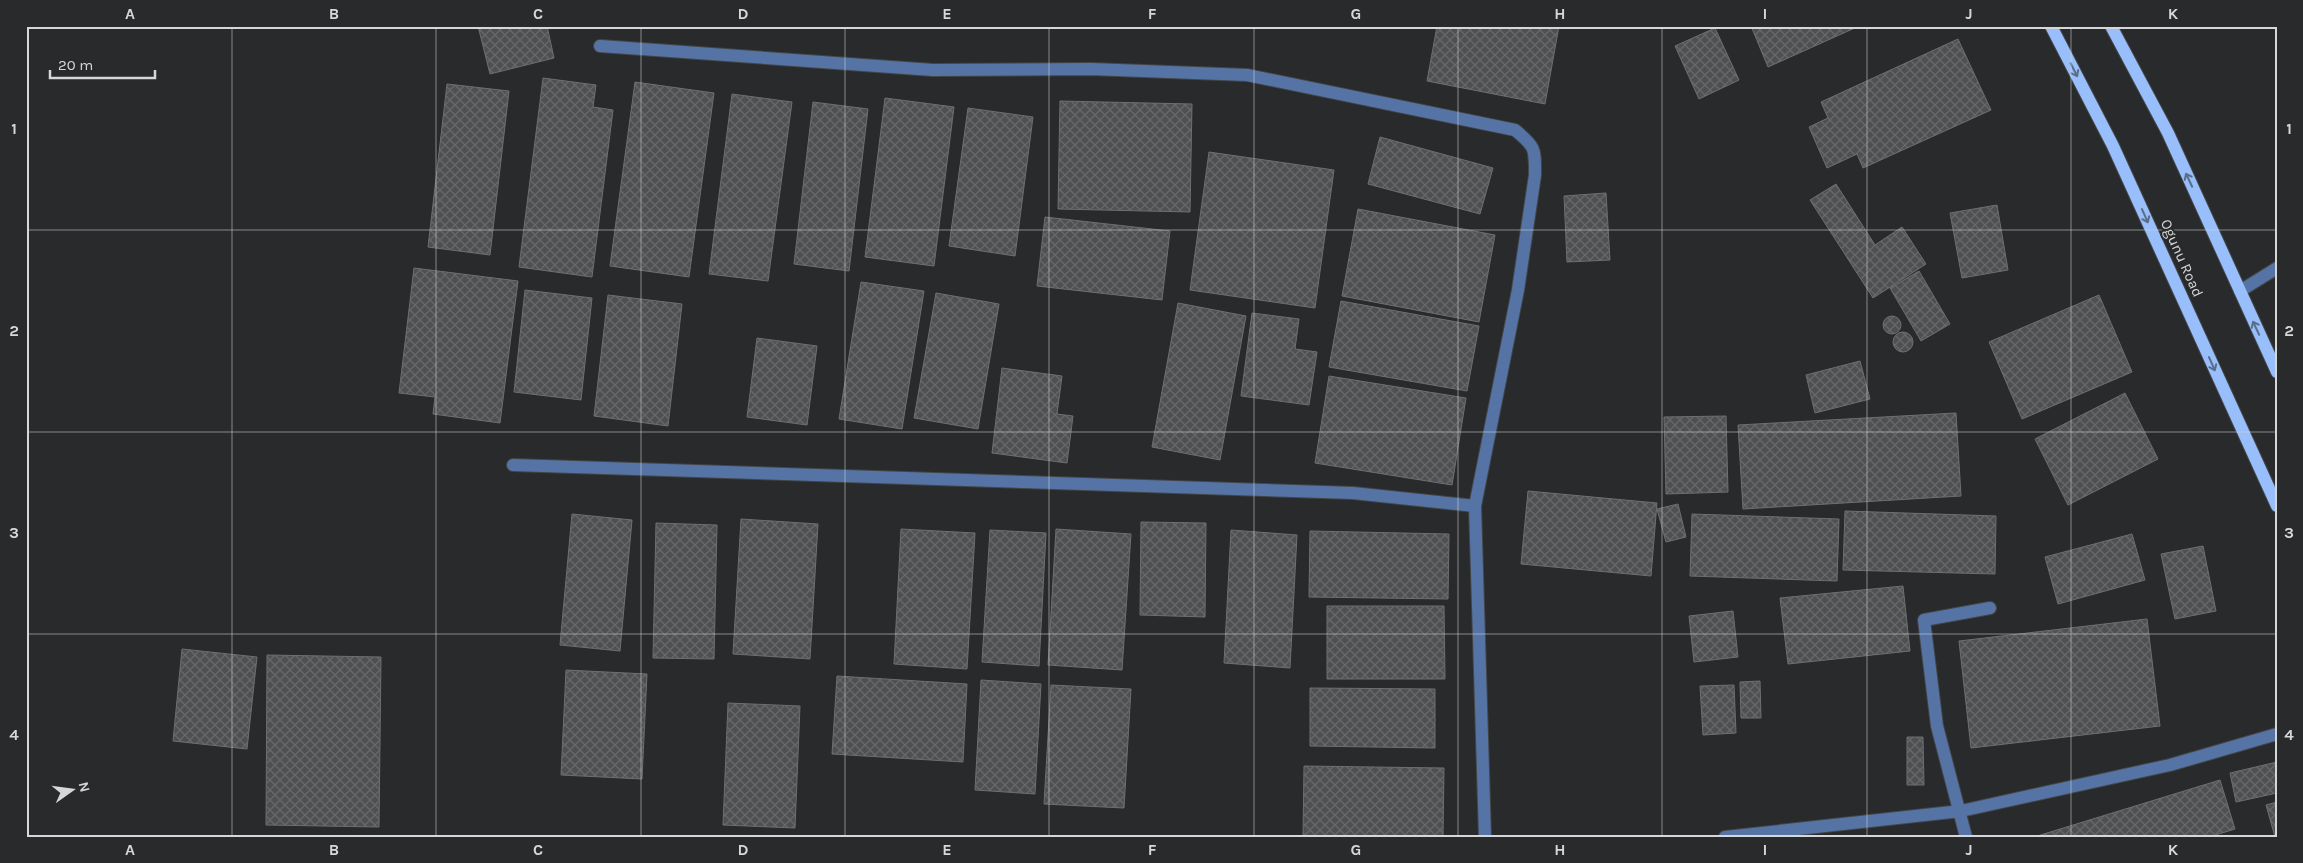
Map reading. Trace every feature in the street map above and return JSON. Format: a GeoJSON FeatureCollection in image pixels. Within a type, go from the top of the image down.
{"type":"FeatureCollection","features":[{"type":"Feature","properties":{"kind":"main road","name":"Ogunu Road"},"geometry":{"type":"LineString","coordinates":[[2051,26],[2113,146],[2277,506]]}},
{"type":"Feature","properties":{"kind":"main road"},"geometry":{"type":"LineString","coordinates":[[2111,26],[2168,133],[2277,372]]}},
{"type":"Feature","properties":{"kind":"street"},"geometry":{"type":"LineString","coordinates":[[600,46],[933,70],[1091,69],[1247,75],[1515,130],[1532,144],[1535,158],[1535,175],[1518,290],[1475,506],[1485,837]]}},
{"type":"Feature","properties":{"kind":"street"},"geometry":{"type":"LineString","coordinates":[[2240,291],[2277,268]]}},
{"type":"Feature","properties":{"kind":"street"},"geometry":{"type":"LineString","coordinates":[[513,465],[1352,493],[1475,506]]}},
{"type":"Feature","properties":{"kind":"street"},"geometry":{"type":"LineString","coordinates":[[1966,837],[1961,811],[1937,726],[1924,620],[1990,608]]}},
{"type":"Feature","properties":{"kind":"street"},"geometry":{"type":"LineString","coordinates":[[1725,837],[1961,811],[2170,764],[2277,734]]}},
{"type":"Feature","properties":{"kind":"building"},"geometry":{"type":"Polygon","coordinates":[[[478,26],[547,26],[554,58],[490,74],[478,26]]]}},
{"type":"Feature","properties":{"kind":"building"},"geometry":{"type":"Polygon","coordinates":[[[1437,26],[1559,26],[1545,104],[1427,81],[1437,26]]]}},
{"type":"Feature","properties":{"kind":"building"},"geometry":{"type":"Polygon","coordinates":[[[1751,26],[1857,26],[1857,27],[1768,67],[1751,26]]]}},
{"type":"Feature","properties":{"kind":"building"},"geometry":{"type":"Polygon","coordinates":[[[1715,28],[1739,80],[1699,99],[1675,46],[1715,28]]]}},
{"type":"Feature","properties":{"kind":"building"},"geometry":{"type":"Polygon","coordinates":[[[1958,39],[1991,110],[1863,168],[1857,154],[1827,168],[1809,127],[1828,118],[1821,102],[1958,39]]]}},
{"type":"Feature","properties":{"kind":"building"},"geometry":{"type":"Polygon","coordinates":[[[543,78],[596,85],[593,107],[613,110],[592,277],[519,267],[543,78]]]}},
{"type":"Feature","properties":{"kind":"building"},"geometry":{"type":"Polygon","coordinates":[[[635,82],[714,93],[689,277],[610,266],[635,82]]]}},
{"type":"Feature","properties":{"kind":"building"},"geometry":{"type":"Polygon","coordinates":[[[447,84],[509,91],[490,255],[428,247],[447,84]]]}},
{"type":"Feature","properties":{"kind":"building"},"geometry":{"type":"Polygon","coordinates":[[[732,94],[792,102],[768,281],[709,274],[732,94]]]}},
{"type":"Feature","properties":{"kind":"building"},"geometry":{"type":"Polygon","coordinates":[[[885,98],[954,107],[934,266],[865,257],[885,98]]]}},
{"type":"Feature","properties":{"kind":"building"},"geometry":{"type":"Polygon","coordinates":[[[1060,101],[1192,104],[1190,212],[1058,209],[1060,101]]]}},
{"type":"Feature","properties":{"kind":"building"},"geometry":{"type":"Polygon","coordinates":[[[813,102],[868,109],[849,271],[794,264],[813,102]]]}},
{"type":"Feature","properties":{"kind":"building"},"geometry":{"type":"Polygon","coordinates":[[[968,108],[1033,117],[1015,256],[949,246],[968,108]]]}},
{"type":"Feature","properties":{"kind":"building"},"geometry":{"type":"Polygon","coordinates":[[[1380,137],[1493,168],[1480,214],[1368,184],[1380,137]]]}},
{"type":"Feature","properties":{"kind":"building"},"geometry":{"type":"Polygon","coordinates":[[[1209,152],[1334,170],[1315,308],[1190,290],[1209,152]]]}},
{"type":"Feature","properties":{"kind":"building"},"geometry":{"type":"Polygon","coordinates":[[[1836,184],[1875,245],[1902,227],[1926,264],[1873,298],[1810,200],[1836,184]]]}},
{"type":"Feature","properties":{"kind":"building"},"geometry":{"type":"Polygon","coordinates":[[[1606,193],[1610,260],[1567,262],[1564,196],[1606,193]]]}},
{"type":"Feature","properties":{"kind":"building"},"geometry":{"type":"Polygon","coordinates":[[[1997,205],[2008,270],[1962,278],[1950,213],[1997,205]]]}},
{"type":"Feature","properties":{"kind":"building"},"geometry":{"type":"Polygon","coordinates":[[[1358,209],[1495,235],[1479,322],[1342,296],[1358,209]]]}},
{"type":"Feature","properties":{"kind":"building"},"geometry":{"type":"Polygon","coordinates":[[[1045,217],[1170,231],[1162,300],[1037,286],[1045,217]]]}},
{"type":"Feature","properties":{"kind":"building"},"geometry":{"type":"Polygon","coordinates":[[[414,268],[518,281],[500,423],[433,414],[435,397],[399,393],[414,268]]]}},
{"type":"Feature","properties":{"kind":"building"},"geometry":{"type":"Polygon","coordinates":[[[1919,271],[1950,324],[1921,341],[1890,288],[1919,271]]]}},
{"type":"Feature","properties":{"kind":"building"},"geometry":{"type":"Polygon","coordinates":[[[861,282],[924,291],[902,429],[839,419],[861,282]]]}},
{"type":"Feature","properties":{"kind":"building"},"geometry":{"type":"Polygon","coordinates":[[[525,290],[592,298],[581,400],[514,392],[525,290]]]}},
{"type":"Feature","properties":{"kind":"building"},"geometry":{"type":"Polygon","coordinates":[[[936,293],[999,304],[978,429],[914,418],[936,293]]]}},
{"type":"Feature","properties":{"kind":"building"},"geometry":{"type":"Polygon","coordinates":[[[608,295],[682,304],[668,426],[594,416],[608,295]]]}},
{"type":"Feature","properties":{"kind":"building"},"geometry":{"type":"Polygon","coordinates":[[[2099,295],[2132,372],[2022,419],[1989,342],[2099,295]]]}},
{"type":"Feature","properties":{"kind":"building"},"geometry":{"type":"Polygon","coordinates":[[[1341,301],[1479,326],[1467,391],[1329,367],[1341,301]]]}},
{"type":"Feature","properties":{"kind":"building"},"geometry":{"type":"Polygon","coordinates":[[[1178,303],[1246,316],[1220,460],[1152,447],[1178,303]]]}},
{"type":"Feature","properties":{"kind":"building"},"geometry":{"type":"Polygon","coordinates":[[[1252,313],[1299,319],[1295,349],[1317,352],[1309,405],[1241,396],[1252,313]]]}},
{"type":"Feature","properties":{"kind":"building"},"geometry":{"type":"Polygon","coordinates":[[[1892,316],[1898,319],[1901,325],[1898,331],[1892,334],[1886,331],[1883,325],[1886,319],[1892,316]]]}},
{"type":"Feature","properties":{"kind":"building"},"geometry":{"type":"Polygon","coordinates":[[[1903,332],[1910,335],[1913,342],[1910,349],[1903,352],[1896,349],[1893,342],[1896,335],[1903,332]]]}},
{"type":"Feature","properties":{"kind":"building"},"geometry":{"type":"Polygon","coordinates":[[[757,338],[817,346],[807,425],[747,417],[757,338]]]}},
{"type":"Feature","properties":{"kind":"building"},"geometry":{"type":"Polygon","coordinates":[[[1860,361],[1870,399],[1815,413],[1806,375],[1860,361]]]}},
{"type":"Feature","properties":{"kind":"building"},"geometry":{"type":"Polygon","coordinates":[[[1002,368],[1062,376],[1057,414],[1073,416],[1067,463],[992,453],[1002,368]]]}},
{"type":"Feature","properties":{"kind":"building"},"geometry":{"type":"Polygon","coordinates":[[[1329,376],[1466,398],[1452,485],[1315,463],[1329,376]]]}},
{"type":"Feature","properties":{"kind":"building"},"geometry":{"type":"Polygon","coordinates":[[[2125,393],[2158,459],[2068,505],[2035,439],[2125,393]]]}},
{"type":"Feature","properties":{"kind":"building"},"geometry":{"type":"Polygon","coordinates":[[[1956,413],[1961,496],[1743,509],[1738,425],[1956,413]]]}},
{"type":"Feature","properties":{"kind":"building"},"geometry":{"type":"Polygon","coordinates":[[[1726,416],[1728,492],[1666,494],[1664,417],[1726,416]]]}},
{"type":"Feature","properties":{"kind":"building"},"geometry":{"type":"Polygon","coordinates":[[[1528,491],[1657,503],[1651,576],[1521,564],[1528,491]]]}},
{"type":"Feature","properties":{"kind":"building"},"geometry":{"type":"Polygon","coordinates":[[[1678,504],[1686,537],[1666,542],[1657,509],[1678,504]]]}},
{"type":"Feature","properties":{"kind":"building"},"geometry":{"type":"Polygon","coordinates":[[[1845,511],[1996,516],[1995,574],[1843,570],[1845,511]]]}},
{"type":"Feature","properties":{"kind":"building"},"geometry":{"type":"Polygon","coordinates":[[[572,514],[632,520],[620,651],[560,645],[572,514]]]}},
{"type":"Feature","properties":{"kind":"building"},"geometry":{"type":"Polygon","coordinates":[[[1692,514],[1839,519],[1837,581],[1690,576],[1692,514]]]}},
{"type":"Feature","properties":{"kind":"building"},"geometry":{"type":"Polygon","coordinates":[[[741,519],[818,524],[810,659],[733,654],[741,519]]]}},
{"type":"Feature","properties":{"kind":"building"},"geometry":{"type":"Polygon","coordinates":[[[1141,522],[1206,523],[1205,617],[1140,615],[1141,522]]]}},
{"type":"Feature","properties":{"kind":"building"},"geometry":{"type":"Polygon","coordinates":[[[656,523],[717,525],[714,659],[653,658],[656,523]]]}},
{"type":"Feature","properties":{"kind":"building"},"geometry":{"type":"Polygon","coordinates":[[[901,529],[975,533],[967,669],[894,664],[901,529]]]}},
{"type":"Feature","properties":{"kind":"building"},"geometry":{"type":"Polygon","coordinates":[[[1056,529],[1131,534],[1122,670],[1048,665],[1056,529]]]}},
{"type":"Feature","properties":{"kind":"building"},"geometry":{"type":"Polygon","coordinates":[[[990,530],[1046,533],[1039,666],[982,662],[990,530]]]}},
{"type":"Feature","properties":{"kind":"building"},"geometry":{"type":"Polygon","coordinates":[[[1231,530],[1297,535],[1290,668],[1224,663],[1231,530]]]}},
{"type":"Feature","properties":{"kind":"building"},"geometry":{"type":"Polygon","coordinates":[[[1310,531],[1449,534],[1448,599],[1309,597],[1310,531]]]}},
{"type":"Feature","properties":{"kind":"building"},"geometry":{"type":"Polygon","coordinates":[[[2132,534],[2145,580],[2058,604],[2045,557],[2132,534]]]}},
{"type":"Feature","properties":{"kind":"building"},"geometry":{"type":"Polygon","coordinates":[[[2203,546],[2216,611],[2175,619],[2161,554],[2203,546]]]}},
{"type":"Feature","properties":{"kind":"building"},"geometry":{"type":"Polygon","coordinates":[[[1903,586],[1910,651],[1788,664],[1780,598],[1903,586]]]}},
{"type":"Feature","properties":{"kind":"building"},"geometry":{"type":"Polygon","coordinates":[[[1327,606],[1444,606],[1445,679],[1327,679],[1327,606]]]}},
{"type":"Feature","properties":{"kind":"building"},"geometry":{"type":"Polygon","coordinates":[[[1733,611],[1738,657],[1694,662],[1689,616],[1733,611]]]}},
{"type":"Feature","properties":{"kind":"building"},"geometry":{"type":"Polygon","coordinates":[[[2147,619],[2160,726],[1971,748],[1959,641],[2147,619]]]}},
{"type":"Feature","properties":{"kind":"building"},"geometry":{"type":"Polygon","coordinates":[[[182,649],[257,657],[247,749],[173,741],[182,649]]]}},
{"type":"Feature","properties":{"kind":"building"},"geometry":{"type":"Polygon","coordinates":[[[267,655],[381,657],[379,827],[266,825],[267,655]]]}},
{"type":"Feature","properties":{"kind":"building"},"geometry":{"type":"Polygon","coordinates":[[[566,670],[647,674],[642,779],[561,775],[566,670]]]}},
{"type":"Feature","properties":{"kind":"building"},"geometry":{"type":"Polygon","coordinates":[[[837,676],[967,684],[963,762],[832,754],[837,676]]]}},
{"type":"Feature","properties":{"kind":"building"},"geometry":{"type":"Polygon","coordinates":[[[981,680],[1041,684],[1035,794],[975,790],[981,680]]]}},
{"type":"Feature","properties":{"kind":"building"},"geometry":{"type":"Polygon","coordinates":[[[1760,681],[1761,718],[1741,718],[1740,682],[1760,681]]]}},
{"type":"Feature","properties":{"kind":"building"},"geometry":{"type":"Polygon","coordinates":[[[1051,685],[1131,689],[1124,808],[1044,804],[1051,685]]]}},
{"type":"Feature","properties":{"kind":"building"},"geometry":{"type":"Polygon","coordinates":[[[1734,685],[1736,733],[1703,735],[1700,686],[1734,685]]]}},
{"type":"Feature","properties":{"kind":"building"},"geometry":{"type":"Polygon","coordinates":[[[1310,688],[1435,689],[1435,748],[1310,746],[1310,688]]]}},
{"type":"Feature","properties":{"kind":"building"},"geometry":{"type":"Polygon","coordinates":[[[728,703],[800,706],[795,828],[723,825],[728,703]]]}},
{"type":"Feature","properties":{"kind":"building"},"geometry":{"type":"Polygon","coordinates":[[[1907,737],[1923,737],[1924,785],[1907,785],[1907,737]]]}},
{"type":"Feature","properties":{"kind":"building"},"geometry":{"type":"Polygon","coordinates":[[[2277,762],[2277,793],[2236,802],[2230,773],[2277,762]]]}},
{"type":"Feature","properties":{"kind":"building"},"geometry":{"type":"Polygon","coordinates":[[[1304,766],[1444,768],[1443,837],[1303,837],[1304,766]]]}},
{"type":"Feature","properties":{"kind":"building"},"geometry":{"type":"Polygon","coordinates":[[[2220,780],[2235,829],[2209,837],[2034,837],[2220,780]]]}},
{"type":"Feature","properties":{"kind":"building"},"geometry":{"type":"Polygon","coordinates":[[[2277,802],[2277,837],[2275,837],[2266,805],[2277,802]]]}}]}
